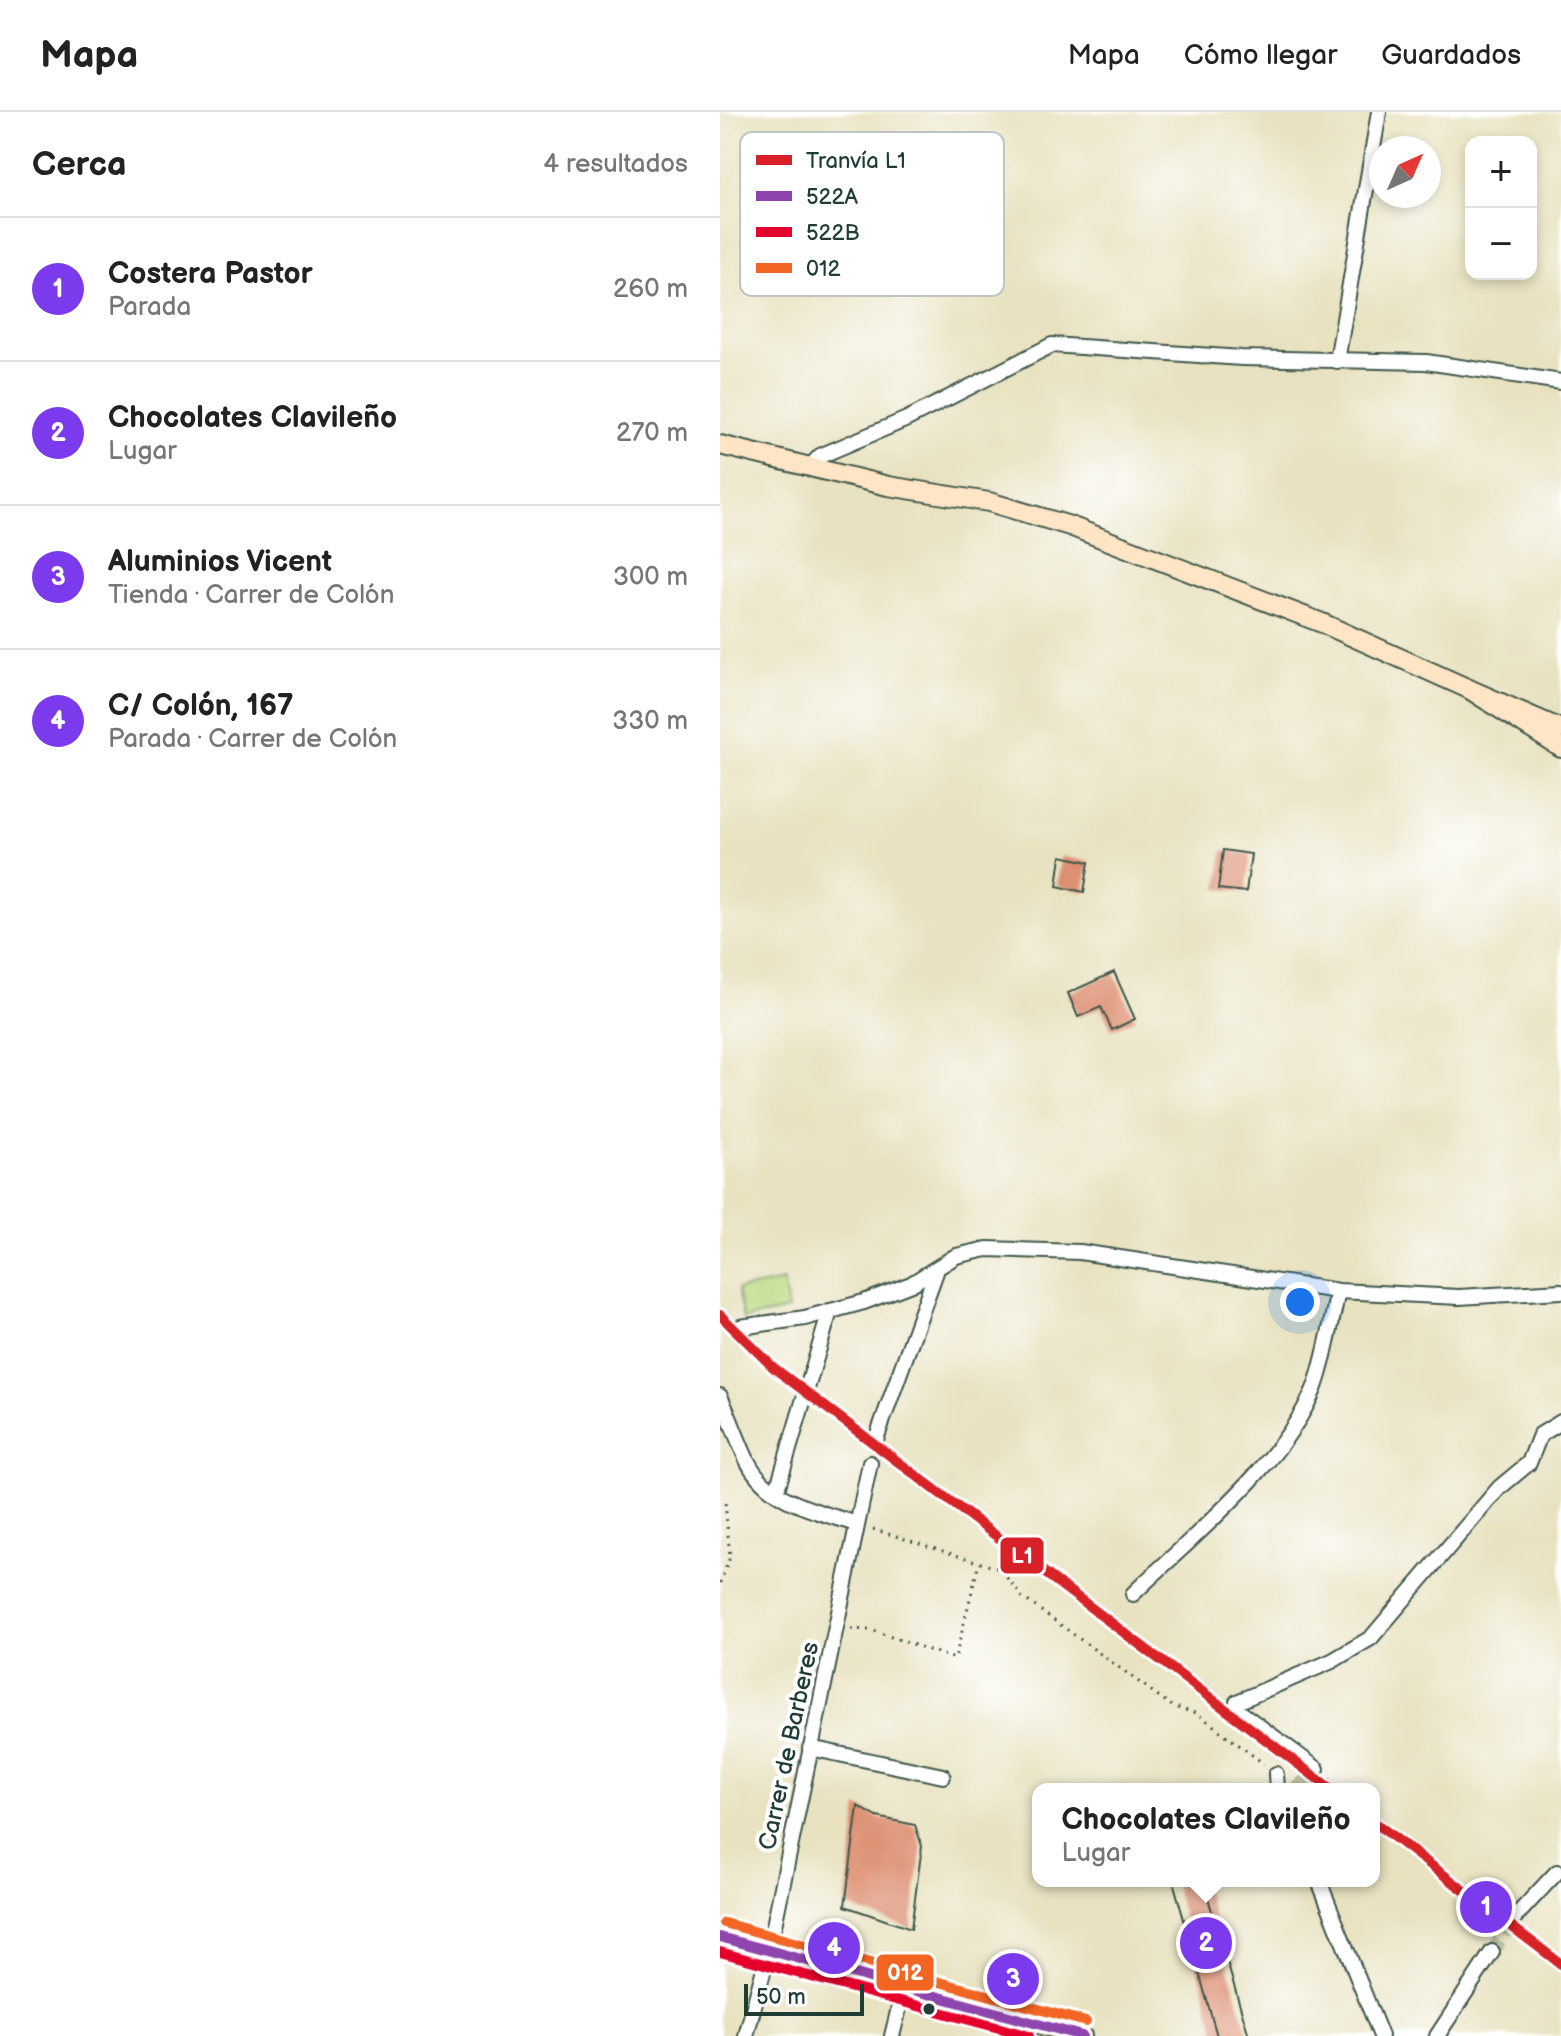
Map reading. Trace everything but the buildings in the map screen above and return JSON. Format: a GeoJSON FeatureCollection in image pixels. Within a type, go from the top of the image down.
{"type":"FeatureCollection","features":[{"type":"Feature","properties":{"kind":"main road"},"geometry":{"type":"LineString","coordinates":[[720,445],[888,486],[989,502],[1070,526],[1322,623],[1561,729]]}},
{"type":"Feature","properties":{"kind":"main road"},"geometry":{"type":"LineString","coordinates":[[1469,689],[1561,748]]}},
{"type":"Feature","properties":{"kind":"main road"},"geometry":{"type":"LineString","coordinates":[[720,1937],[1082,2036]]}},
{"type":"Feature","properties":{"kind":"street"},"geometry":{"type":"LineString","coordinates":[[1337,361],[1379,112]]}},
{"type":"Feature","properties":{"kind":"street"},"geometry":{"type":"LineString","coordinates":[[810,467],[820,456],[907,419],[1052,345],[1182,355],[1426,362],[1561,382]]}},
{"type":"Feature","properties":{"kind":"street"},"geometry":{"type":"LineString","coordinates":[[740,1327],[830,1311],[894,1292],[936,1272],[956,1256],[987,1249],[1080,1252],[1338,1291],[1459,1297],[1560,1288]]}},
{"type":"Feature","properties":{"kind":"street"},"geometry":{"type":"LineString","coordinates":[[875,1442],[936,1272]]}},
{"type":"Feature","properties":{"kind":"street"},"geometry":{"type":"LineString","coordinates":[[1133,1594],[1256,1474],[1302,1411],[1315,1385],[1338,1291]]}},
{"type":"Feature","properties":{"kind":"street"},"geometry":{"type":"LineString","coordinates":[[776,1493],[830,1311]]}},
{"type":"Feature","properties":{"kind":"street"},"geometry":{"type":"LineString","coordinates":[[720,1396],[748,1463],[776,1493],[810,1509],[857,1524]]}},
{"type":"Feature","properties":{"kind":"street"},"geometry":{"type":"LineString","coordinates":[[1312,1774],[1317,1769],[1237,1710],[1237,1702],[1332,1661],[1371,1638],[1499,1488],[1529,1463],[1540,1435],[1561,1422]]}},
{"type":"Feature","properties":{"kind":"street","name":"Carrer de Barberes"},"geometry":{"type":"LineString","coordinates":[[746,2036],[769,1950],[870,1463]]}},
{"type":"Feature","properties":{"kind":"street"},"geometry":{"type":"LineString","coordinates":[[810,1748],[943,1776]]}},
{"type":"Feature","properties":{"kind":"street"},"geometry":{"type":"LineString","coordinates":[[1515,1917],[1557,1872]]}},
{"type":"Feature","properties":{"kind":"street"},"geometry":{"type":"LineString","coordinates":[[1321,1887],[1381,2036]]}},
{"type":"Feature","properties":{"kind":"street"},"geometry":{"type":"LineString","coordinates":[[1437,2036],[1492,1952]]}},
{"type":"Feature","properties":{"kind":"street"},"geometry":{"type":"LineString","coordinates":[[892,2036],[904,1988]]}},
{"type":"Feature","properties":{"kind":"path"},"geometry":{"type":"LineString","coordinates":[[720,1583],[730,1557],[725,1502]]}},
{"type":"Feature","properties":{"kind":"path"},"geometry":{"type":"LineString","coordinates":[[857,1524],[1000,1569],[1022,1597],[1172,1706],[1198,1714],[1276,1781]]}},
{"type":"Feature","properties":{"kind":"path"},"geometry":{"type":"LineString","coordinates":[[835,1627],[871,1630],[955,1659],[979,1563]]}},
{"type":"Feature","properties":{"kind":"path"},"geometry":{"type":"LineString","coordinates":[[1380,1820],[1444,1871]]}},
{"type":"Feature","properties":{"kind":"green space"},"geometry":{"type":"Polygon","coordinates":[[[783,1281],[788,1310],[743,1319],[737,1290],[783,1281]]]}},
{"type":"Feature","properties":{"kind":"tunnel"},"geometry":{"type":"LineString","coordinates":[[1302,1783],[1312,1774]]}},
{"type":"Feature","properties":{"kind":"tunnel"},"geometry":{"type":"LineString","coordinates":[[1492,1952],[1515,1917]]}},
{"type":"Feature","properties":{"kind":"tram line","name":"L1"},"geometry":{"type":"LineString","coordinates":[[720,1315],[774,1368],[1323,1783]]}},
{"type":"Feature","properties":{"kind":"tram line","name":"L1"},"geometry":{"type":"LineString","coordinates":[[1380,1827],[1561,1964]]}},
{"type":"Feature","properties":{"kind":"transit line","name":"012"},"geometry":{"type":"LineString","coordinates":[[724,1923],[1086,2022]]}},
{"type":"Feature","properties":{"kind":"transit line","name":"522A"},"geometry":{"type":"LineString","coordinates":[[720,1937],[1082,2036]]}},
{"type":"Feature","properties":{"kind":"transit line","name":"522B"},"geometry":{"type":"LineString","coordinates":[[720,1952],[1029,2036]]}},
{"type":"Feature","properties":{"kind":"place","name":"Costera Pastor"},"geometry":{"type":"Point","coordinates":[1486,1907]}},
{"type":"Feature","properties":{"kind":"place","name":"Chocolates Clavileño"},"geometry":{"type":"Point","coordinates":[1206,1943]}},
{"type":"Feature","properties":{"kind":"place","name":"C/ Colón, 167"},"geometry":{"type":"Point","coordinates":[834,1948]}},
{"type":"Feature","properties":{"kind":"place","name":"Aluminios Vicent"},"geometry":{"type":"Point","coordinates":[1013,1979]}}]}
